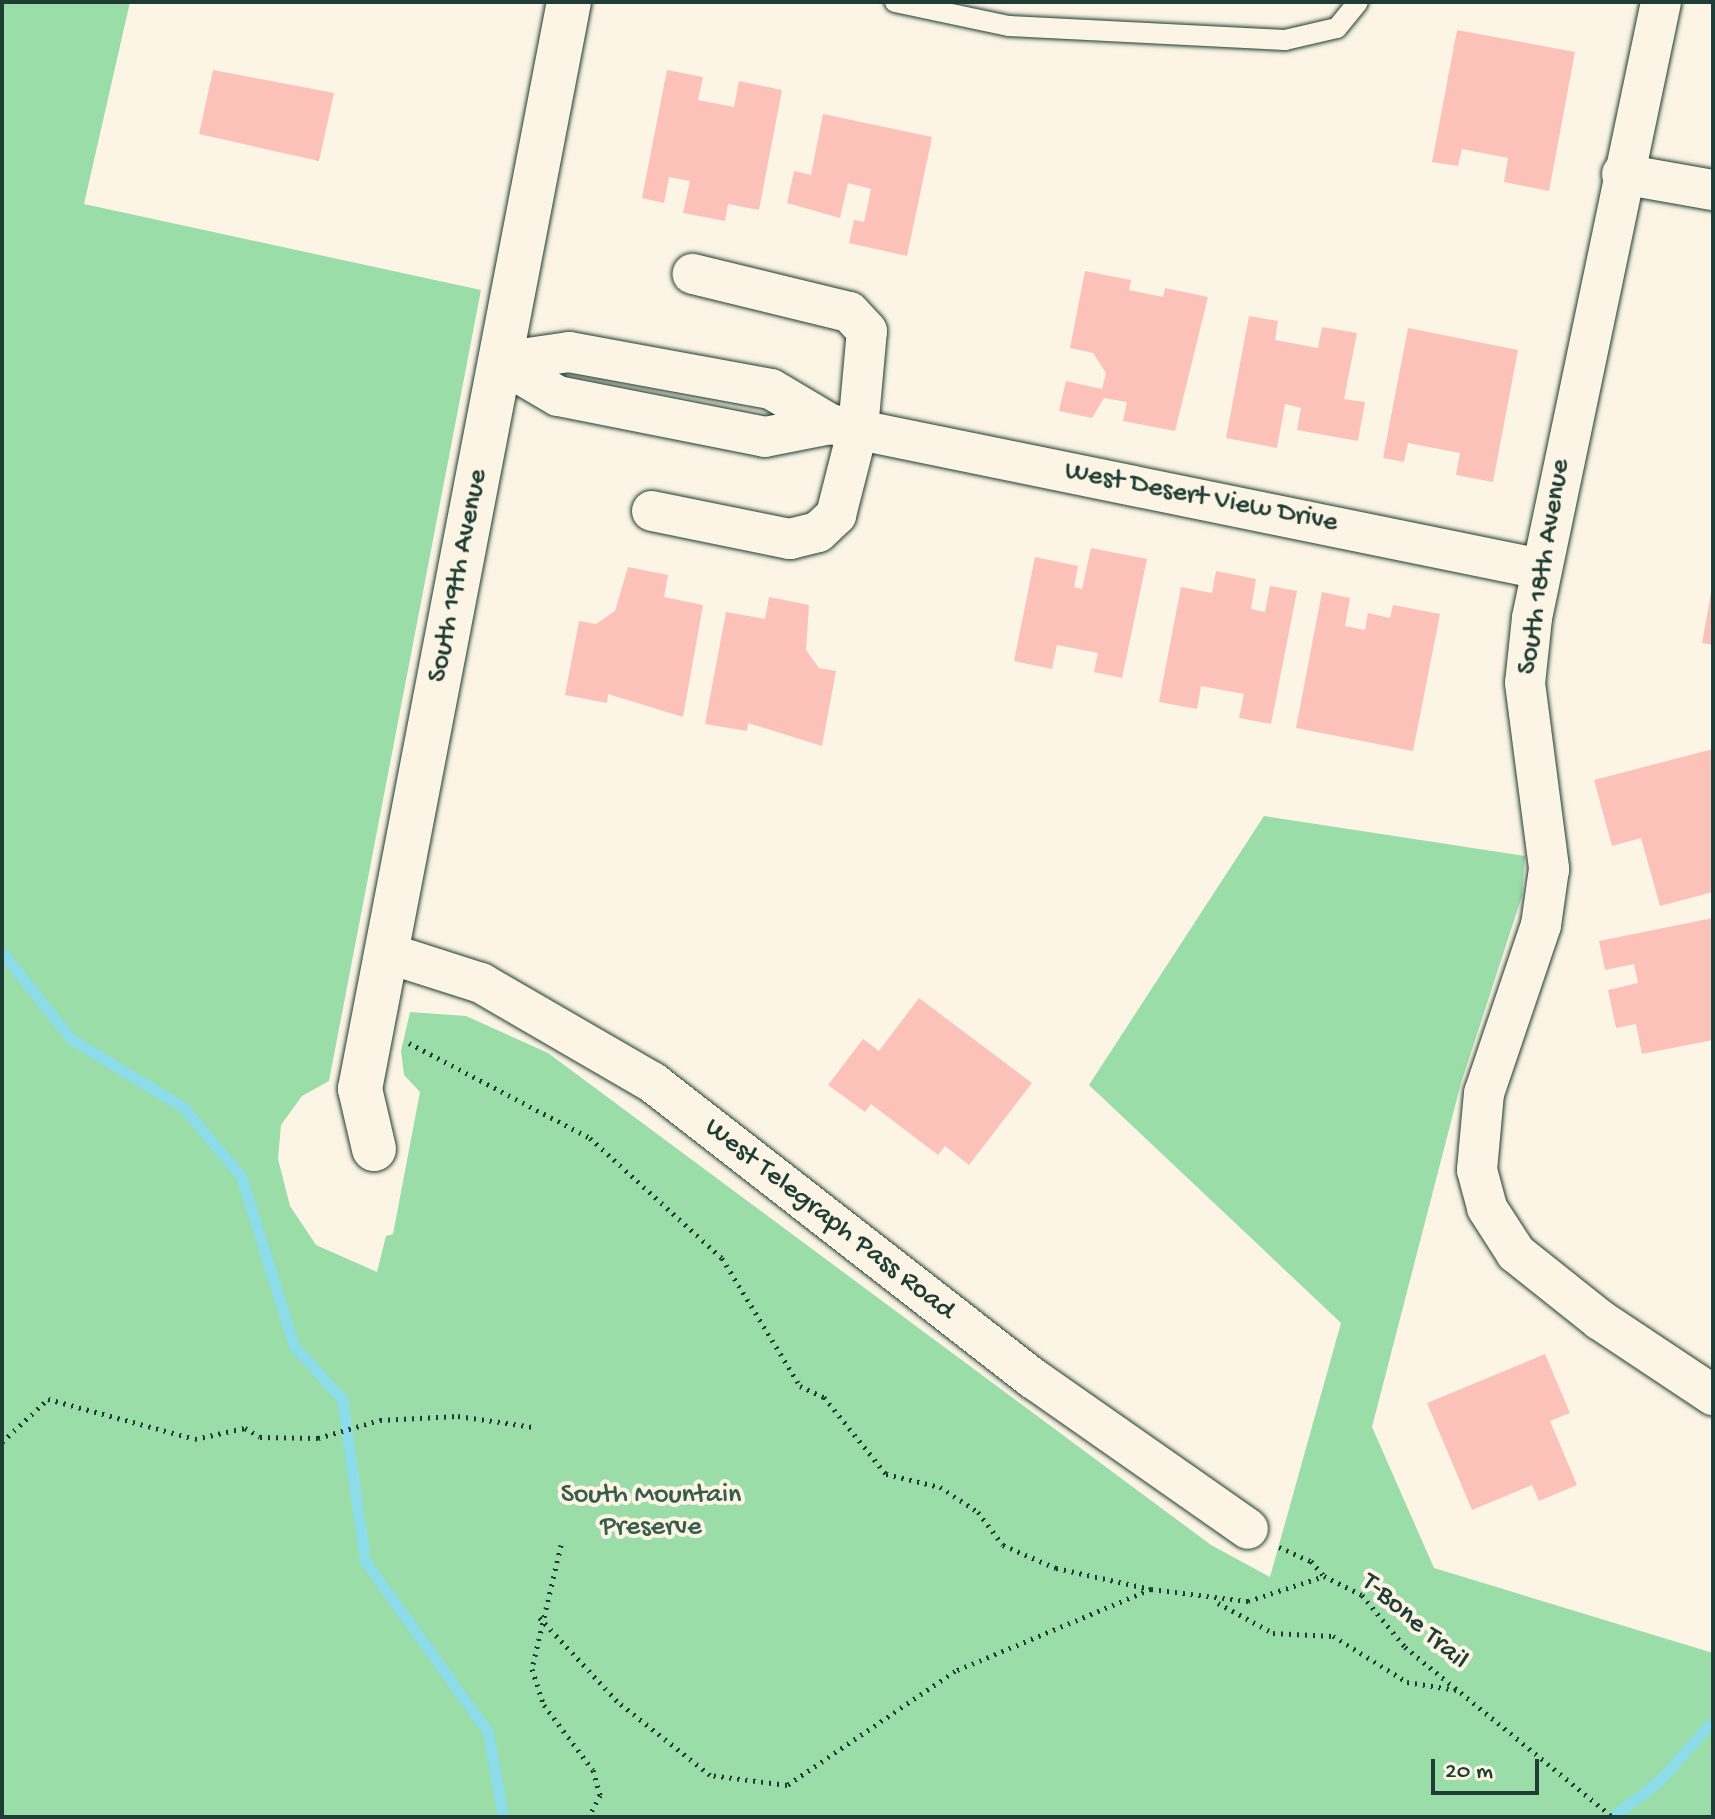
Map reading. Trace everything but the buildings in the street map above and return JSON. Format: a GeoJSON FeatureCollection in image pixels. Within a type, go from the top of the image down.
{"type":"FeatureCollection","features":[{"type":"Feature","properties":{"kind":"street","name":"South 19th Avenue"},"geometry":{"type":"LineString","coordinates":[[374,1149],[360,1103],[569,2]]}},
{"type":"Feature","properties":{"kind":"street","name":"South 18th Avenue"},"geometry":{"type":"LineString","coordinates":[[1661,2],[1622,174],[1541,569],[1525,683],[1549,869],[1541,925],[1484,1093],[1477,1170],[1487,1208],[1516,1253],[1600,1320],[1713,1395]]}},
{"type":"Feature","properties":{"kind":"street"},"geometry":{"type":"LineString","coordinates":[[1622,174],[1713,190]]}},
{"type":"Feature","properties":{"kind":"street"},"geometry":{"type":"LineString","coordinates":[[652,511],[790,539],[818,532],[836,515],[844,427],[867,331],[849,312],[693,274]]}},
{"type":"Feature","properties":{"kind":"street","name":"West Desert View Drive"},"geometry":{"type":"LineString","coordinates":[[500,362],[569,352],[771,389],[844,427],[1541,569]]}},
{"type":"Feature","properties":{"kind":"street","name":"West Desert View Drive"},"geometry":{"type":"LineString","coordinates":[[500,362],[558,396],[765,437],[844,427]]}},
{"type":"Feature","properties":{"kind":"street","name":"West Telegraph Pass Road"},"geometry":{"type":"LineString","coordinates":[[387,953],[481,983],[652,1082],[1034,1379],[1248,1529]]}},
{"type":"Feature","properties":{"kind":"lane"},"geometry":{"type":"LineString","coordinates":[[895,2],[1009,26],[1285,40],[1337,28],[1358,2]]}},
{"type":"Feature","properties":{"kind":"lane"},"geometry":{"type":"LineString","coordinates":[[689,422],[696,375]]}},
{"type":"Feature","properties":{"kind":"path","name":"T-Bone Trail"},"geometry":{"type":"LineString","coordinates":[[375,1017],[426,1056],[590,1138],[722,1258],[800,1386],[824,1397],[886,1474],[940,1487],[978,1512],[1003,1545],[1043,1563],[1151,1589],[1195,1592],[1217,1603],[1248,1601],[1324,1576],[1362,1595],[1405,1647],[1613,1817]]}},
{"type":"Feature","properties":{"kind":"path"},"geometry":{"type":"LineString","coordinates":[[2,1442],[47,1400],[195,1439],[245,1428],[260,1437],[318,1438],[380,1420],[458,1416],[533,1427]]}},
{"type":"Feature","properties":{"kind":"path"},"geometry":{"type":"LineString","coordinates":[[1248,1529],[1311,1561],[1324,1576]]}},
{"type":"Feature","properties":{"kind":"path"},"geometry":{"type":"LineString","coordinates":[[561,1545],[539,1617],[532,1669],[544,1705],[593,1770],[600,1795],[589,1817]]}},
{"type":"Feature","properties":{"kind":"path"},"geometry":{"type":"LineString","coordinates":[[539,1617],[617,1701],[710,1775],[787,1785],[955,1671],[1151,1589]]}},
{"type":"Feature","properties":{"kind":"path"},"geometry":{"type":"LineString","coordinates":[[1217,1603],[1273,1633],[1333,1636],[1407,1682],[1462,1691]]}},
{"type":"Feature","properties":{"kind":"green space","name":"South Mountain Preserve"},"geometry":{"type":"Polygon","coordinates":[[[2,2],[130,2],[84,204],[481,290],[329,1081],[302,1096],[281,1125],[278,1159],[290,1206],[316,1245],[377,1272],[386,1236],[393,1234],[420,1092],[404,1075],[401,1051],[410,1012],[466,1016],[548,1053],[1211,1545],[1270,1577],[1341,1323],[1089,1085],[1264,816],[1525,856],[1522,896],[1461,1083],[1372,1427],[1434,1568],[1713,1653],[1713,1817],[2,1817],[2,2]]]}},
{"type":"Feature","properties":{"kind":"waterway"},"geometry":{"type":"LineString","coordinates":[[2,952],[71,1039],[183,1107],[241,1176],[294,1346],[342,1399],[365,1561],[488,1732],[503,1817]]}},
{"type":"Feature","properties":{"kind":"waterway"},"geometry":{"type":"LineString","coordinates":[[1612,1817],[1657,1783],[1713,1721]]}}]}
